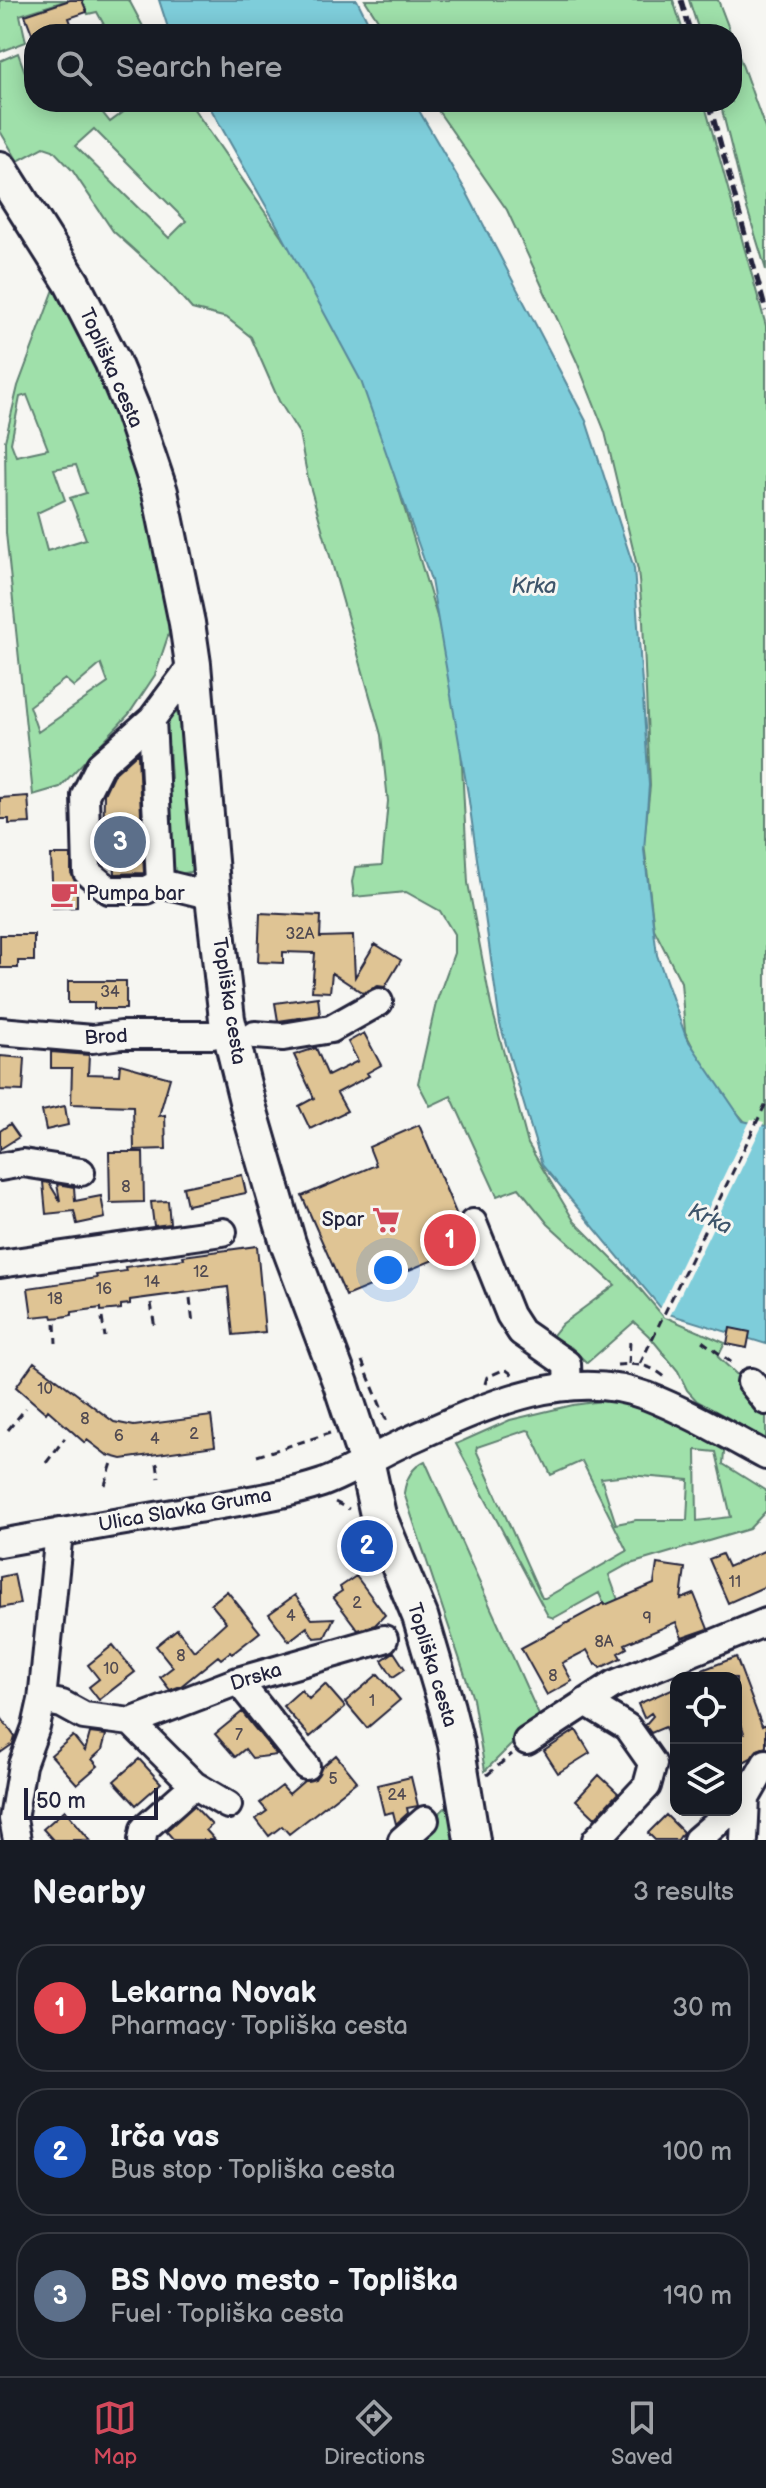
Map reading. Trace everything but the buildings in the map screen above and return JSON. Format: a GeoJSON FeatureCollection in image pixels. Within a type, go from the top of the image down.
{"type":"FeatureCollection","features":[{"type":"Feature","properties":{"kind":"main road","name":"Topliška cesta"},"geometry":{"type":"LineString","coordinates":[[0,169],[72,283],[112,361],[160,492],[193,664],[227,1019],[288,1243],[366,1460],[378,1515],[420,1616],[456,1744],[472,1840]]}},
{"type":"Feature","properties":{"kind":"street"},"geometry":{"type":"LineString","coordinates":[[193,664],[152,719],[100,765],[85,795],[87,872],[109,890],[146,890],[160,883],[213,896]]}},
{"type":"Feature","properties":{"kind":"street"},"geometry":{"type":"LineString","coordinates":[[152,719],[160,883]]}},
{"type":"Feature","properties":{"kind":"street"},"geometry":{"type":"LineString","coordinates":[[255,1035],[283,1037],[331,1029],[379,1002]]}},
{"type":"Feature","properties":{"kind":"street","name":"Brod"},"geometry":{"type":"LineString","coordinates":[[0,1031],[92,1039],[121,1035],[212,1035]]}},
{"type":"Feature","properties":{"kind":"street"},"geometry":{"type":"LineString","coordinates":[[0,1167],[23,1163],[81,1172]]}},
{"type":"Feature","properties":{"kind":"street"},"geometry":{"type":"LineString","coordinates":[[473,1223],[510,1315],[521,1332],[567,1364],[568,1387]]}},
{"type":"Feature","properties":{"kind":"street"},"geometry":{"type":"LineString","coordinates":[[0,1264],[223,1232]]}},
{"type":"Feature","properties":{"kind":"street","name":"Ulica Slavka Gruma"},"geometry":{"type":"LineString","coordinates":[[0,1543],[323,1483],[366,1460],[505,1400],[568,1387],[621,1390],[645,1395],[766,1456]]}},
{"type":"Feature","properties":{"kind":"street"},"geometry":{"type":"LineString","coordinates":[[17,1840],[13,1819],[22,1765],[42,1700],[59,1532]]}},
{"type":"Feature","properties":{"kind":"street"},"geometry":{"type":"LineString","coordinates":[[527,1741],[614,1684],[766,1622]]}},
{"type":"Feature","properties":{"kind":"street","name":"Drska"},"geometry":{"type":"LineString","coordinates":[[42,1700],[62,1704],[84,1716],[131,1722],[238,1681],[384,1639]]}},
{"type":"Feature","properties":{"kind":"street"},"geometry":{"type":"LineString","coordinates":[[238,1681],[306,1766]]}},
{"type":"Feature","properties":{"kind":"street"},"geometry":{"type":"LineString","coordinates":[[586,1702],[627,1727],[653,1764],[647,1786],[596,1840]]}},
{"type":"Feature","properties":{"kind":"street"},"geometry":{"type":"LineString","coordinates":[[131,1722],[194,1785],[228,1805]]}},
{"type":"Feature","properties":{"kind":"street"},"geometry":{"type":"LineString","coordinates":[[742,1799],[766,1763]]}},
{"type":"Feature","properties":{"kind":"street"},"geometry":{"type":"LineString","coordinates":[[142,1840],[144,1829],[194,1785]]}},
{"type":"Feature","properties":{"kind":"street"},"geometry":{"type":"LineString","coordinates":[[697,1840],[725,1816]]}},
{"type":"Feature","properties":{"kind":"street"},"geometry":{"type":"LineString","coordinates":[[740,1816],[744,1840]]}},
{"type":"Feature","properties":{"kind":"street"},"geometry":{"type":"LineString","coordinates":[[402,1840],[425,1820]]}},
{"type":"Feature","properties":{"kind":"path"},"geometry":{"type":"LineString","coordinates":[[640,1364],[766,1103]]}},
{"type":"Feature","properties":{"kind":"path"},"geometry":{"type":"LineString","coordinates":[[190,1298],[193,1324]]}},
{"type":"Feature","properties":{"kind":"path"},"geometry":{"type":"LineString","coordinates":[[151,1303],[155,1329]]}},
{"type":"Feature","properties":{"kind":"path"},"geometry":{"type":"LineString","coordinates":[[102,1318],[105,1337]]}},
{"type":"Feature","properties":{"kind":"path"},"geometry":{"type":"LineString","coordinates":[[55,1323],[56,1343]]}},
{"type":"Feature","properties":{"kind":"path"},"geometry":{"type":"LineString","coordinates":[[629,1364],[630,1340]]}},
{"type":"Feature","properties":{"kind":"path"},"geometry":{"type":"LineString","coordinates":[[702,1341],[738,1368],[759,1392]]}},
{"type":"Feature","properties":{"kind":"path"},"geometry":{"type":"LineString","coordinates":[[487,1377],[505,1369]]}},
{"type":"Feature","properties":{"kind":"path"},"geometry":{"type":"LineString","coordinates":[[8,1430],[26,1408]]}},
{"type":"Feature","properties":{"kind":"path"},"geometry":{"type":"LineString","coordinates":[[380,1416],[388,1424]]}},
{"type":"Feature","properties":{"kind":"path"},"geometry":{"type":"LineString","coordinates":[[257,1456],[337,1431]]}},
{"type":"Feature","properties":{"kind":"path"},"geometry":{"type":"LineString","coordinates":[[46,1463],[65,1438]]}},
{"type":"Feature","properties":{"kind":"path"},"geometry":{"type":"LineString","coordinates":[[105,1485],[112,1463]]}},
{"type":"Feature","properties":{"kind":"path"},"geometry":{"type":"LineString","coordinates":[[157,1463],[159,1478]]}},
{"type":"Feature","properties":{"kind":"path"},"geometry":{"type":"LineString","coordinates":[[478,1784],[527,1741]]}},
{"type":"Feature","properties":{"kind":"green space"},"geometry":{"type":"Polygon","coordinates":[[[0,0],[68,0],[20,15],[24,43],[0,52],[0,0]]]}},
{"type":"Feature","properties":{"kind":"green space"},"geometry":{"type":"Polygon","coordinates":[[[81,0],[129,0],[142,24],[104,24],[97,12],[88,14],[81,0]]]}},
{"type":"Feature","properties":{"kind":"green space"},"geometry":{"type":"Polygon","coordinates":[[[365,0],[673,0],[681,24],[381,24],[365,0]]]}},
{"type":"Feature","properties":{"kind":"green space"},"geometry":{"type":"Polygon","coordinates":[[[689,0],[718,0],[727,24],[697,24],[689,0]]]}},
{"type":"Feature","properties":{"kind":"green space"},"geometry":{"type":"Polygon","coordinates":[[[18,53],[24,70],[24,112],[102,112],[110,122],[124,112],[196,112],[307,273],[352,352],[379,424],[458,686],[468,883],[491,1005],[528,1144],[574,1221],[630,1277],[663,1316],[725,1343],[718,1357],[748,1385],[766,1408],[766,1439],[697,1401],[687,1390],[678,1371],[634,1322],[587,1363],[571,1347],[550,1339],[562,1324],[615,1285],[548,1224],[519,1188],[497,1196],[451,1096],[430,1106],[418,1083],[436,1003],[454,953],[454,934],[440,911],[406,892],[354,897],[352,882],[355,867],[382,865],[388,801],[381,735],[308,479],[299,433],[279,401],[251,337],[227,318],[192,309],[164,277],[113,231],[72,170],[53,150],[44,147],[18,161],[0,131],[0,61],[18,53]],[[94,129],[75,146],[169,238],[186,221],[94,129]]]}},
{"type":"Feature","properties":{"kind":"green space"},"geometry":{"type":"Polygon","coordinates":[[[742,65],[766,131],[766,270],[722,112],[742,112],[742,65]]]}},
{"type":"Feature","properties":{"kind":"green space"},"geometry":{"type":"Polygon","coordinates":[[[439,112],[707,112],[766,326],[766,1127],[746,1123],[713,1086],[685,1032],[681,982],[654,929],[644,843],[650,786],[638,570],[605,432],[577,362],[507,210],[439,112]]]}},
{"type":"Feature","properties":{"kind":"green space"},"geometry":{"type":"Polygon","coordinates":[[[56,284],[74,315],[136,461],[167,595],[169,633],[155,675],[129,714],[60,787],[33,795],[6,533],[5,441],[18,386],[56,284]],[[27,395],[20,397],[11,443],[16,456],[48,449],[27,395]],[[76,465],[54,469],[65,500],[37,513],[47,551],[86,539],[70,498],[86,493],[76,465]],[[101,664],[74,687],[65,679],[29,706],[38,732],[108,683],[101,664]]]}},
{"type":"Feature","properties":{"kind":"green space"},"geometry":{"type":"Polygon","coordinates":[[[172,711],[180,715],[195,861],[190,872],[180,874],[169,868],[164,839],[172,837],[172,830],[168,830],[166,779],[171,778],[169,747],[162,746],[165,715],[172,711]]]}},
{"type":"Feature","properties":{"kind":"green space"},"geometry":{"type":"Polygon","coordinates":[[[602,1401],[639,1403],[725,1442],[723,1464],[766,1491],[766,1511],[749,1529],[627,1565],[609,1575],[626,1622],[615,1629],[599,1593],[554,1618],[548,1616],[456,1444],[510,1420],[602,1401]],[[527,1430],[477,1447],[542,1598],[627,1551],[582,1461],[551,1475],[527,1430]],[[696,1450],[697,1521],[731,1517],[716,1452],[696,1450]],[[628,1475],[601,1478],[616,1524],[636,1520],[687,1520],[689,1480],[628,1475]]]}},
{"type":"Feature","properties":{"kind":"green space"},"geometry":{"type":"Polygon","coordinates":[[[425,1461],[542,1722],[510,1746],[485,1771],[473,1699],[404,1493],[410,1474],[425,1461]]]}},
{"type":"Feature","properties":{"kind":"green space"},"geometry":{"type":"Polygon","coordinates":[[[452,1804],[460,1840],[410,1840],[446,1807],[452,1804]]]}},
{"type":"Feature","properties":{"kind":"water"},"geometry":{"type":"Polygon","coordinates":[[[159,0],[357,0],[369,24],[167,24],[159,0]]]}},
{"type":"Feature","properties":{"kind":"water","name":"Krka"},"geometry":{"type":"Polygon","coordinates":[[[213,112],[420,112],[467,193],[586,421],[634,568],[649,785],[644,850],[657,955],[686,1037],[743,1121],[766,1126],[766,1344],[665,1313],[542,1165],[500,1024],[468,794],[431,580],[361,381],[213,112]]]}},
{"type":"Feature","properties":{"kind":"pier"},"geometry":{"type":"Polygon","coordinates":[[[751,1119],[764,1122],[669,1318],[664,1317],[659,1311],[751,1119]]]}},
{"type":"Feature","properties":{"kind":"railway"},"geometry":{"type":"LineString","coordinates":[[681,0],[688,24]]}},
{"type":"Feature","properties":{"kind":"railway"},"geometry":{"type":"LineString","coordinates":[[712,112],[766,311]]}},
{"type":"Feature","properties":{"kind":"place","name":"BS Novo mesto - Topliška"},"geometry":{"type":"Point","coordinates":[120,842]}},
{"type":"Feature","properties":{"kind":"place","name":"Pumpa bar"},"geometry":{"type":"Point","coordinates":[64,894]}},
{"type":"Feature","properties":{"kind":"place","name":"Spar"},"geometry":{"type":"Point","coordinates":[386,1220]}},
{"type":"Feature","properties":{"kind":"place","name":"Lekarna Novak"},"geometry":{"type":"Point","coordinates":[450,1240]}},
{"type":"Feature","properties":{"kind":"place","name":"Irča vas"},"geometry":{"type":"Point","coordinates":[367,1546]}}]}
